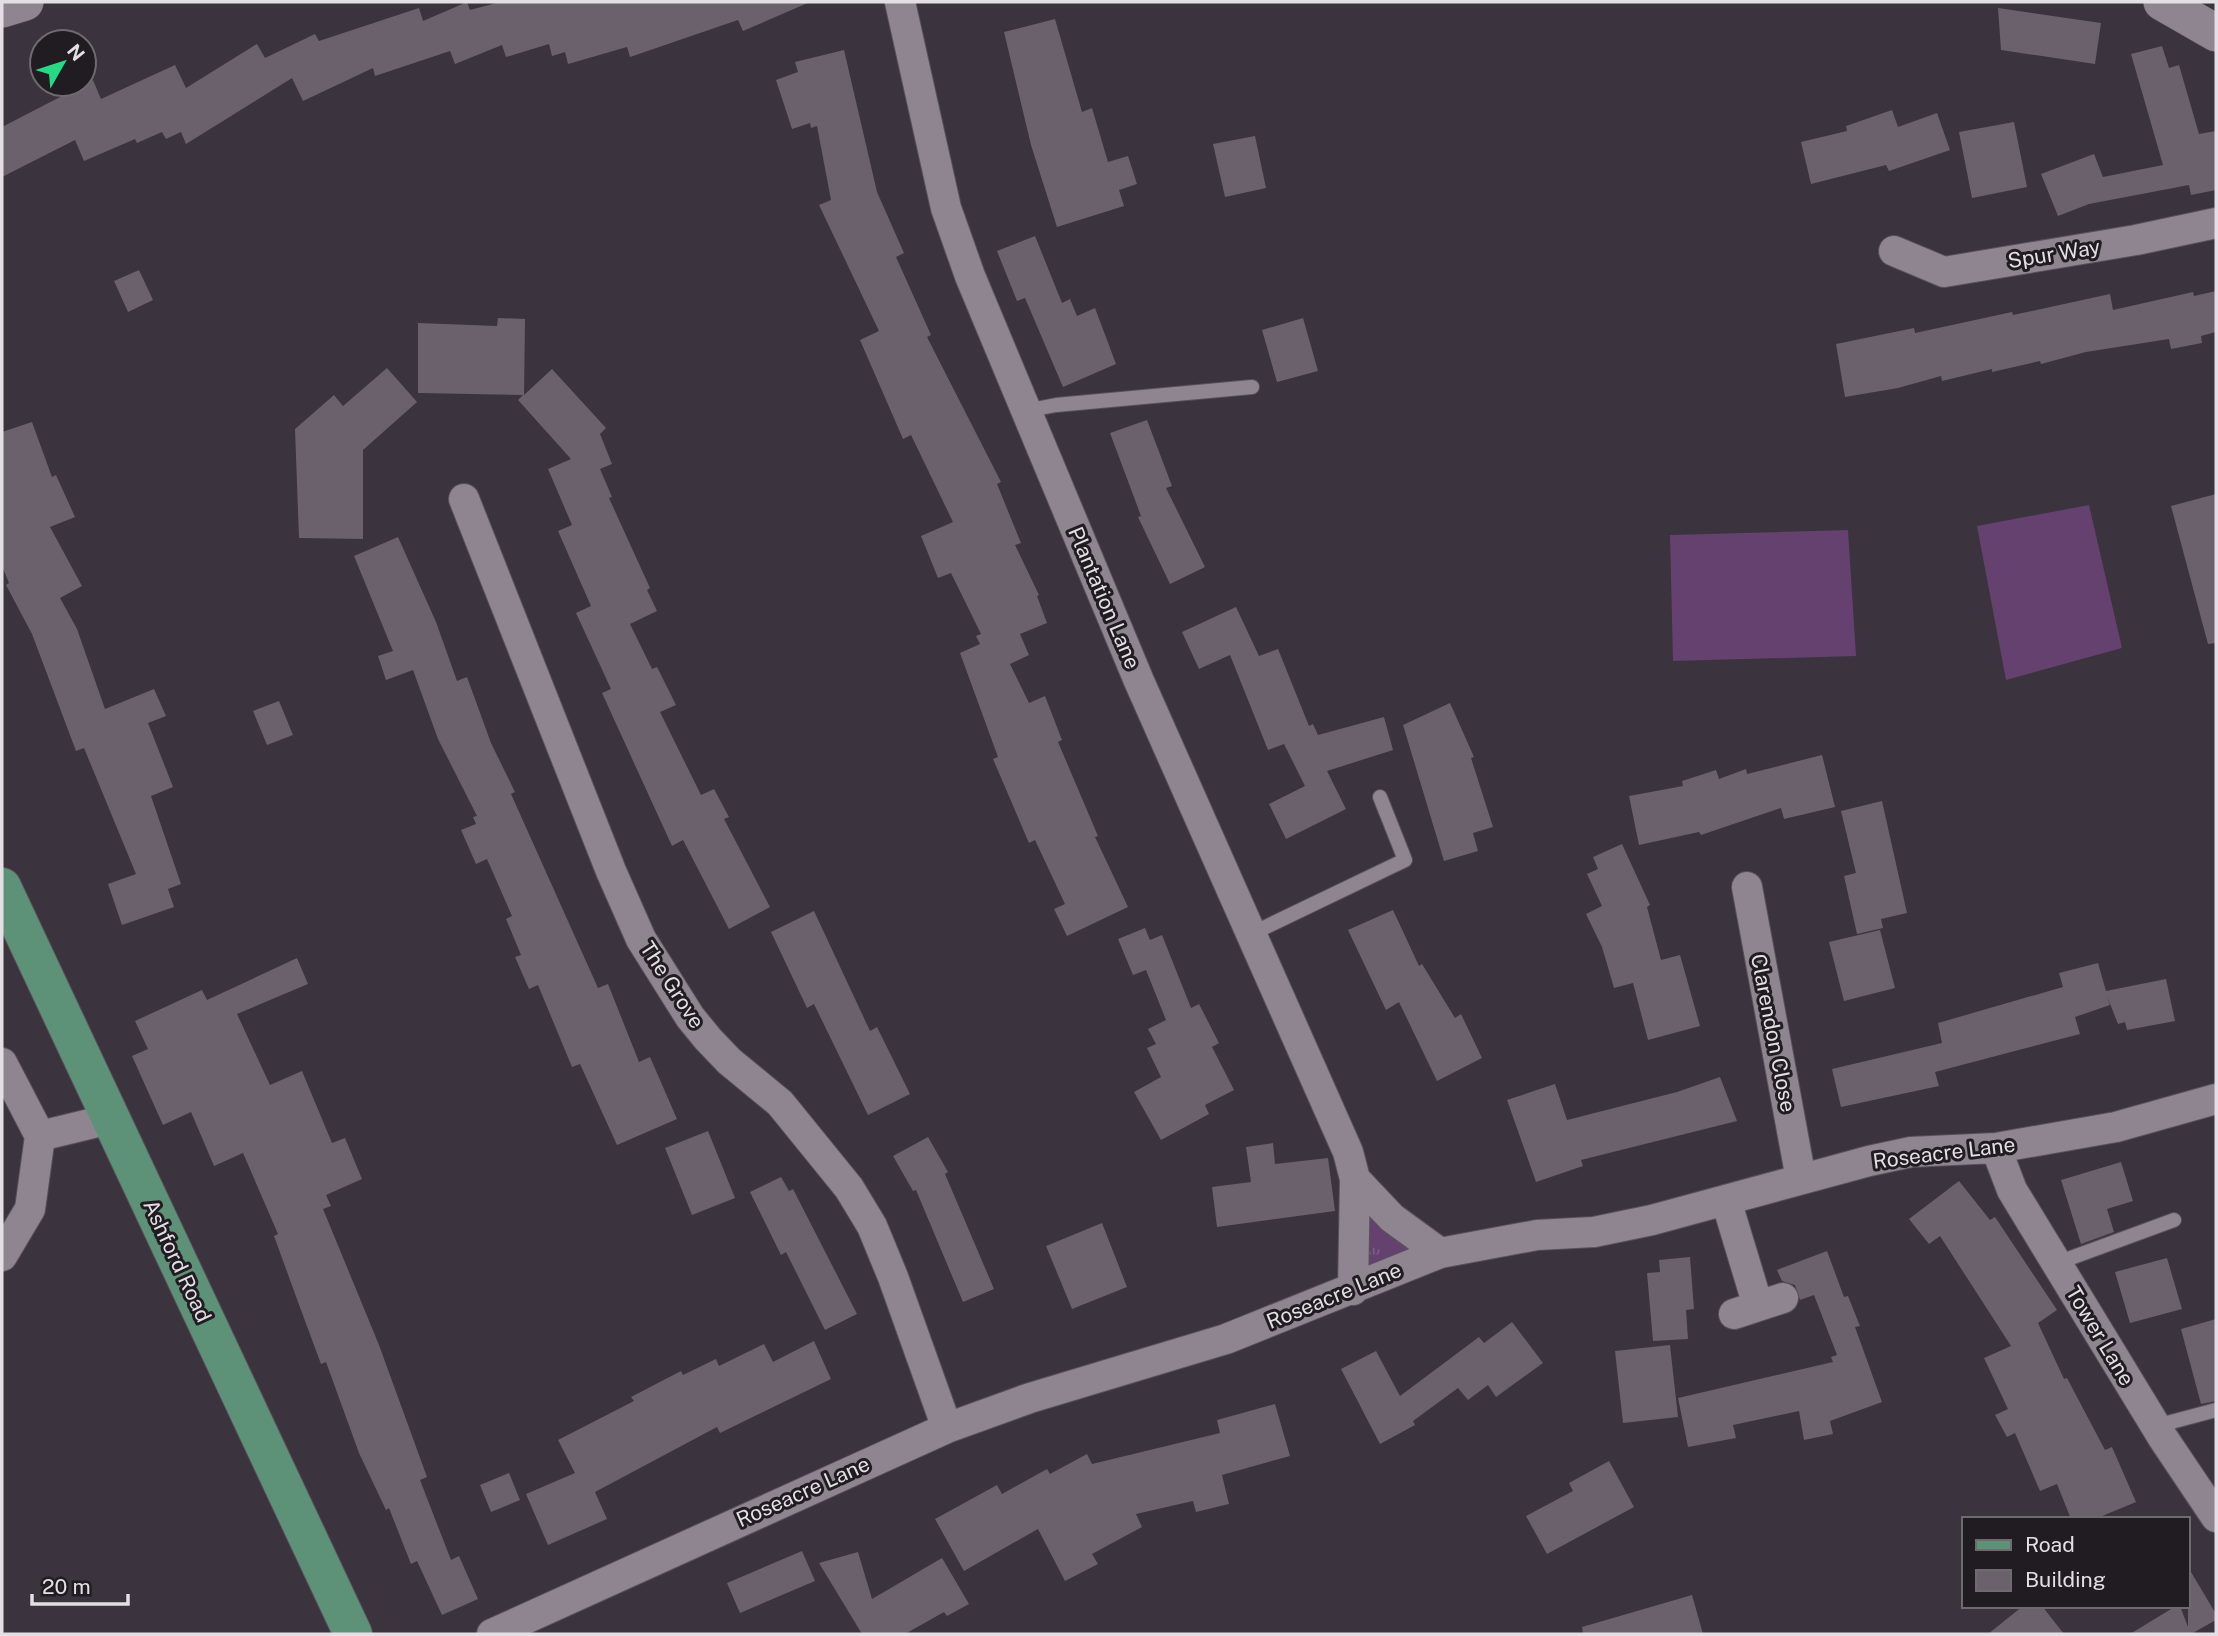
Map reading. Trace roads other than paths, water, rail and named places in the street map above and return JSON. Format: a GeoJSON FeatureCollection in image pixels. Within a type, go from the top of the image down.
{"type":"FeatureCollection","features":[{"type":"Feature","properties":{"kind":"main road","name":"Ashford Road"},"geometry":{"type":"LineString","coordinates":[[2,887],[353,1634]]}},
{"type":"Feature","properties":{"kind":"street"},"geometry":{"type":"LineString","coordinates":[[2,9],[25,2]]}},
{"type":"Feature","properties":{"kind":"street","name":"Plantation Lane"},"geometry":{"type":"LineString","coordinates":[[900,2],[946,208],[1025,411],[1348,1152],[1355,1179],[1353,1290]]}},
{"type":"Feature","properties":{"kind":"street"},"geometry":{"type":"LineString","coordinates":[[2162,2],[2216,33]]}},
{"type":"Feature","properties":{"kind":"street","name":"Spur Way"},"geometry":{"type":"LineString","coordinates":[[1894,251],[1944,272],[2136,240],[2216,223]]}},
{"type":"Feature","properties":{"kind":"street","name":"The Grove"},"geometry":{"type":"LineString","coordinates":[[464,499],[611,871],[641,939],[690,1017],[708,1039],[729,1061],[780,1103],[849,1188],[872,1226],[893,1277],[947,1427]]}},
{"type":"Feature","properties":{"kind":"street","name":"Clarendon Close"},"geometry":{"type":"LineString","coordinates":[[1747,887],[1801,1179]]}},
{"type":"Feature","properties":{"kind":"street"},"geometry":{"type":"LineString","coordinates":[[2,1063],[40,1136],[30,1209],[2,1256]]}},
{"type":"Feature","properties":{"kind":"street","name":"Roseacre Lane"},"geometry":{"type":"LineString","coordinates":[[492,1634],[947,1427],[1030,1398],[1226,1339],[1440,1253],[1537,1236],[1594,1233],[1911,1152],[1996,1148],[2116,1127],[2216,1099]]}},
{"type":"Feature","properties":{"kind":"street"},"geometry":{"type":"LineString","coordinates":[[40,1136],[110,1119]]}},
{"type":"Feature","properties":{"kind":"street","name":"Tower Lane"},"geometry":{"type":"LineString","coordinates":[[1996,1148],[2012,1190],[2156,1426],[2216,1517]]}},
{"type":"Feature","properties":{"kind":"street","name":"Plantation Lane"},"geometry":{"type":"LineString","coordinates":[[1355,1179],[1392,1218],[1440,1253]]}},
{"type":"Feature","properties":{"kind":"street"},"geometry":{"type":"LineString","coordinates":[[1726,1200],[1758,1306]]}},
{"type":"Feature","properties":{"kind":"lane"},"geometry":{"type":"LineString","coordinates":[[1025,411],[1056,405],[1252,387]]}},
{"type":"Feature","properties":{"kind":"lane"},"geometry":{"type":"LineString","coordinates":[[1251,934],[1405,860],[1380,797]]}},
{"type":"Feature","properties":{"kind":"lane"},"geometry":{"type":"LineString","coordinates":[[2057,1263],[2174,1220]]}},
{"type":"Feature","properties":{"kind":"lane"},"geometry":{"type":"LineString","coordinates":[[2156,1426],[2216,1409]]}}]}
